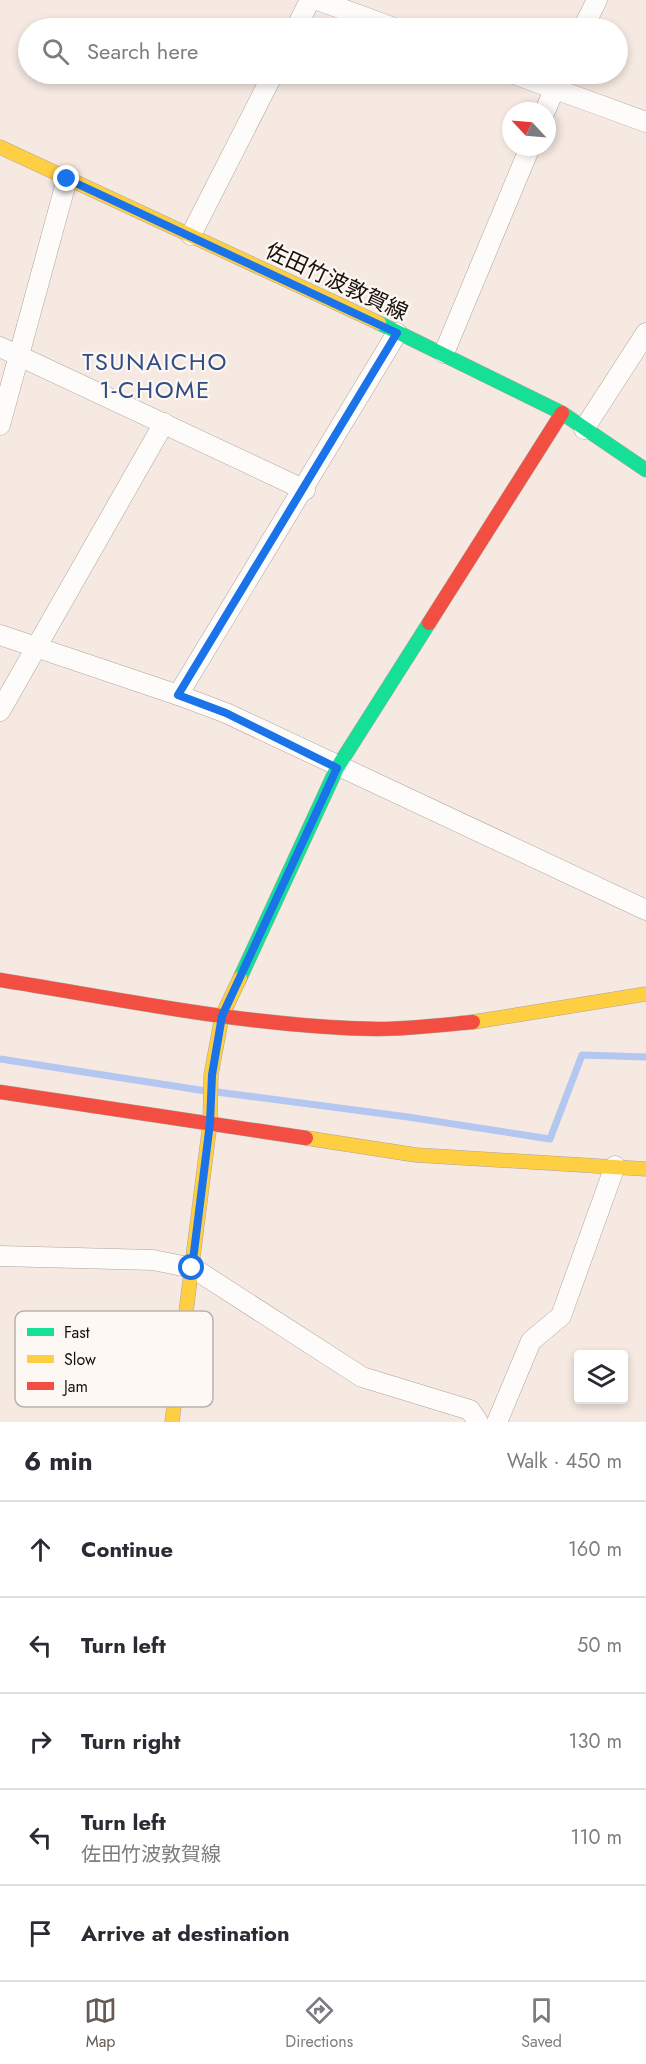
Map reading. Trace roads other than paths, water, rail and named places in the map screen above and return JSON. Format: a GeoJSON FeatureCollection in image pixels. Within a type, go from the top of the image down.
{"type":"FeatureCollection","features":[{"type":"Feature","properties":{"kind":"street"},"geometry":{"type":"LineString","coordinates":[[301,18],[310,0]]}},
{"type":"Feature","properties":{"kind":"street"},"geometry":{"type":"LineString","coordinates":[[318,0],[367,18]]}},
{"type":"Feature","properties":{"kind":"street"},"geometry":{"type":"LineString","coordinates":[[588,18],[597,0]]}},
{"type":"Feature","properties":{"kind":"street"},"geometry":{"type":"LineString","coordinates":[[191,235],[268,84]]}},
{"type":"Feature","properties":{"kind":"street"},"geometry":{"type":"LineString","coordinates":[[549,102],[557,84]]}},
{"type":"Feature","properties":{"kind":"street"},"geometry":{"type":"LineString","coordinates":[[564,84],[646,122]]}},
{"type":"Feature","properties":{"kind":"street","name":"佐田竹波敦賀線"},"geometry":{"type":"LineString","coordinates":[[0,147],[444,353],[562,413],[646,470]]}},
{"type":"Feature","properties":{"kind":"street"},"geometry":{"type":"LineString","coordinates":[[444,353],[526,156]]}},
{"type":"Feature","properties":{"kind":"street"},"geometry":{"type":"LineString","coordinates":[[0,425],[67,179]]}},
{"type":"Feature","properties":{"kind":"street"},"geometry":{"type":"LineString","coordinates":[[178,695],[305,490],[397,333]]}},
{"type":"Feature","properties":{"kind":"street"},"geometry":{"type":"LineString","coordinates":[[584,429],[646,333]]}},
{"type":"Feature","properties":{"kind":"street"},"geometry":{"type":"LineString","coordinates":[[0,347],[305,490]]}},
{"type":"Feature","properties":{"kind":"street"},"geometry":{"type":"LineString","coordinates":[[186,1311],[210,1123],[212,1075],[222,1016],[337,768],[562,413]]}},
{"type":"Feature","properties":{"kind":"street"},"geometry":{"type":"LineString","coordinates":[[0,711],[164,423]]}},
{"type":"Feature","properties":{"kind":"street"},"geometry":{"type":"LineString","coordinates":[[0,635],[226,713],[337,768],[646,910]]}},
{"type":"Feature","properties":{"kind":"street"},"geometry":{"type":"LineString","coordinates":[[0,980],[222,1016],[300,1025],[380,1029],[472,1022],[646,994]]}},
{"type":"Feature","properties":{"kind":"street"},"geometry":{"type":"LineString","coordinates":[[0,1092],[416,1155],[646,1169]]}},
{"type":"Feature","properties":{"kind":"street"},"geometry":{"type":"LineString","coordinates":[[497,1422],[531,1341],[561,1316],[615,1166]]}},
{"type":"Feature","properties":{"kind":"street"},"geometry":{"type":"LineString","coordinates":[[0,1256],[153,1260],[192,1268],[362,1377],[470,1410],[478,1422]]}},
{"type":"Feature","properties":{"kind":"street"},"geometry":{"type":"LineString","coordinates":[[172,1422],[174,1407]]}},
{"type":"Feature","properties":{"kind":"waterway"},"geometry":{"type":"LineString","coordinates":[[217,1092],[408,1117],[550,1139],[582,1055],[646,1057]]}},
{"type":"Feature","properties":{"kind":"waterway"},"geometry":{"type":"LineString","coordinates":[[0,1059],[206,1091]]}},
{"type":"Feature","properties":{"kind":"district","name":"TSUNAICHO 1-CHOME"},"geometry":{"type":"Point","coordinates":[155,375]}}]}
